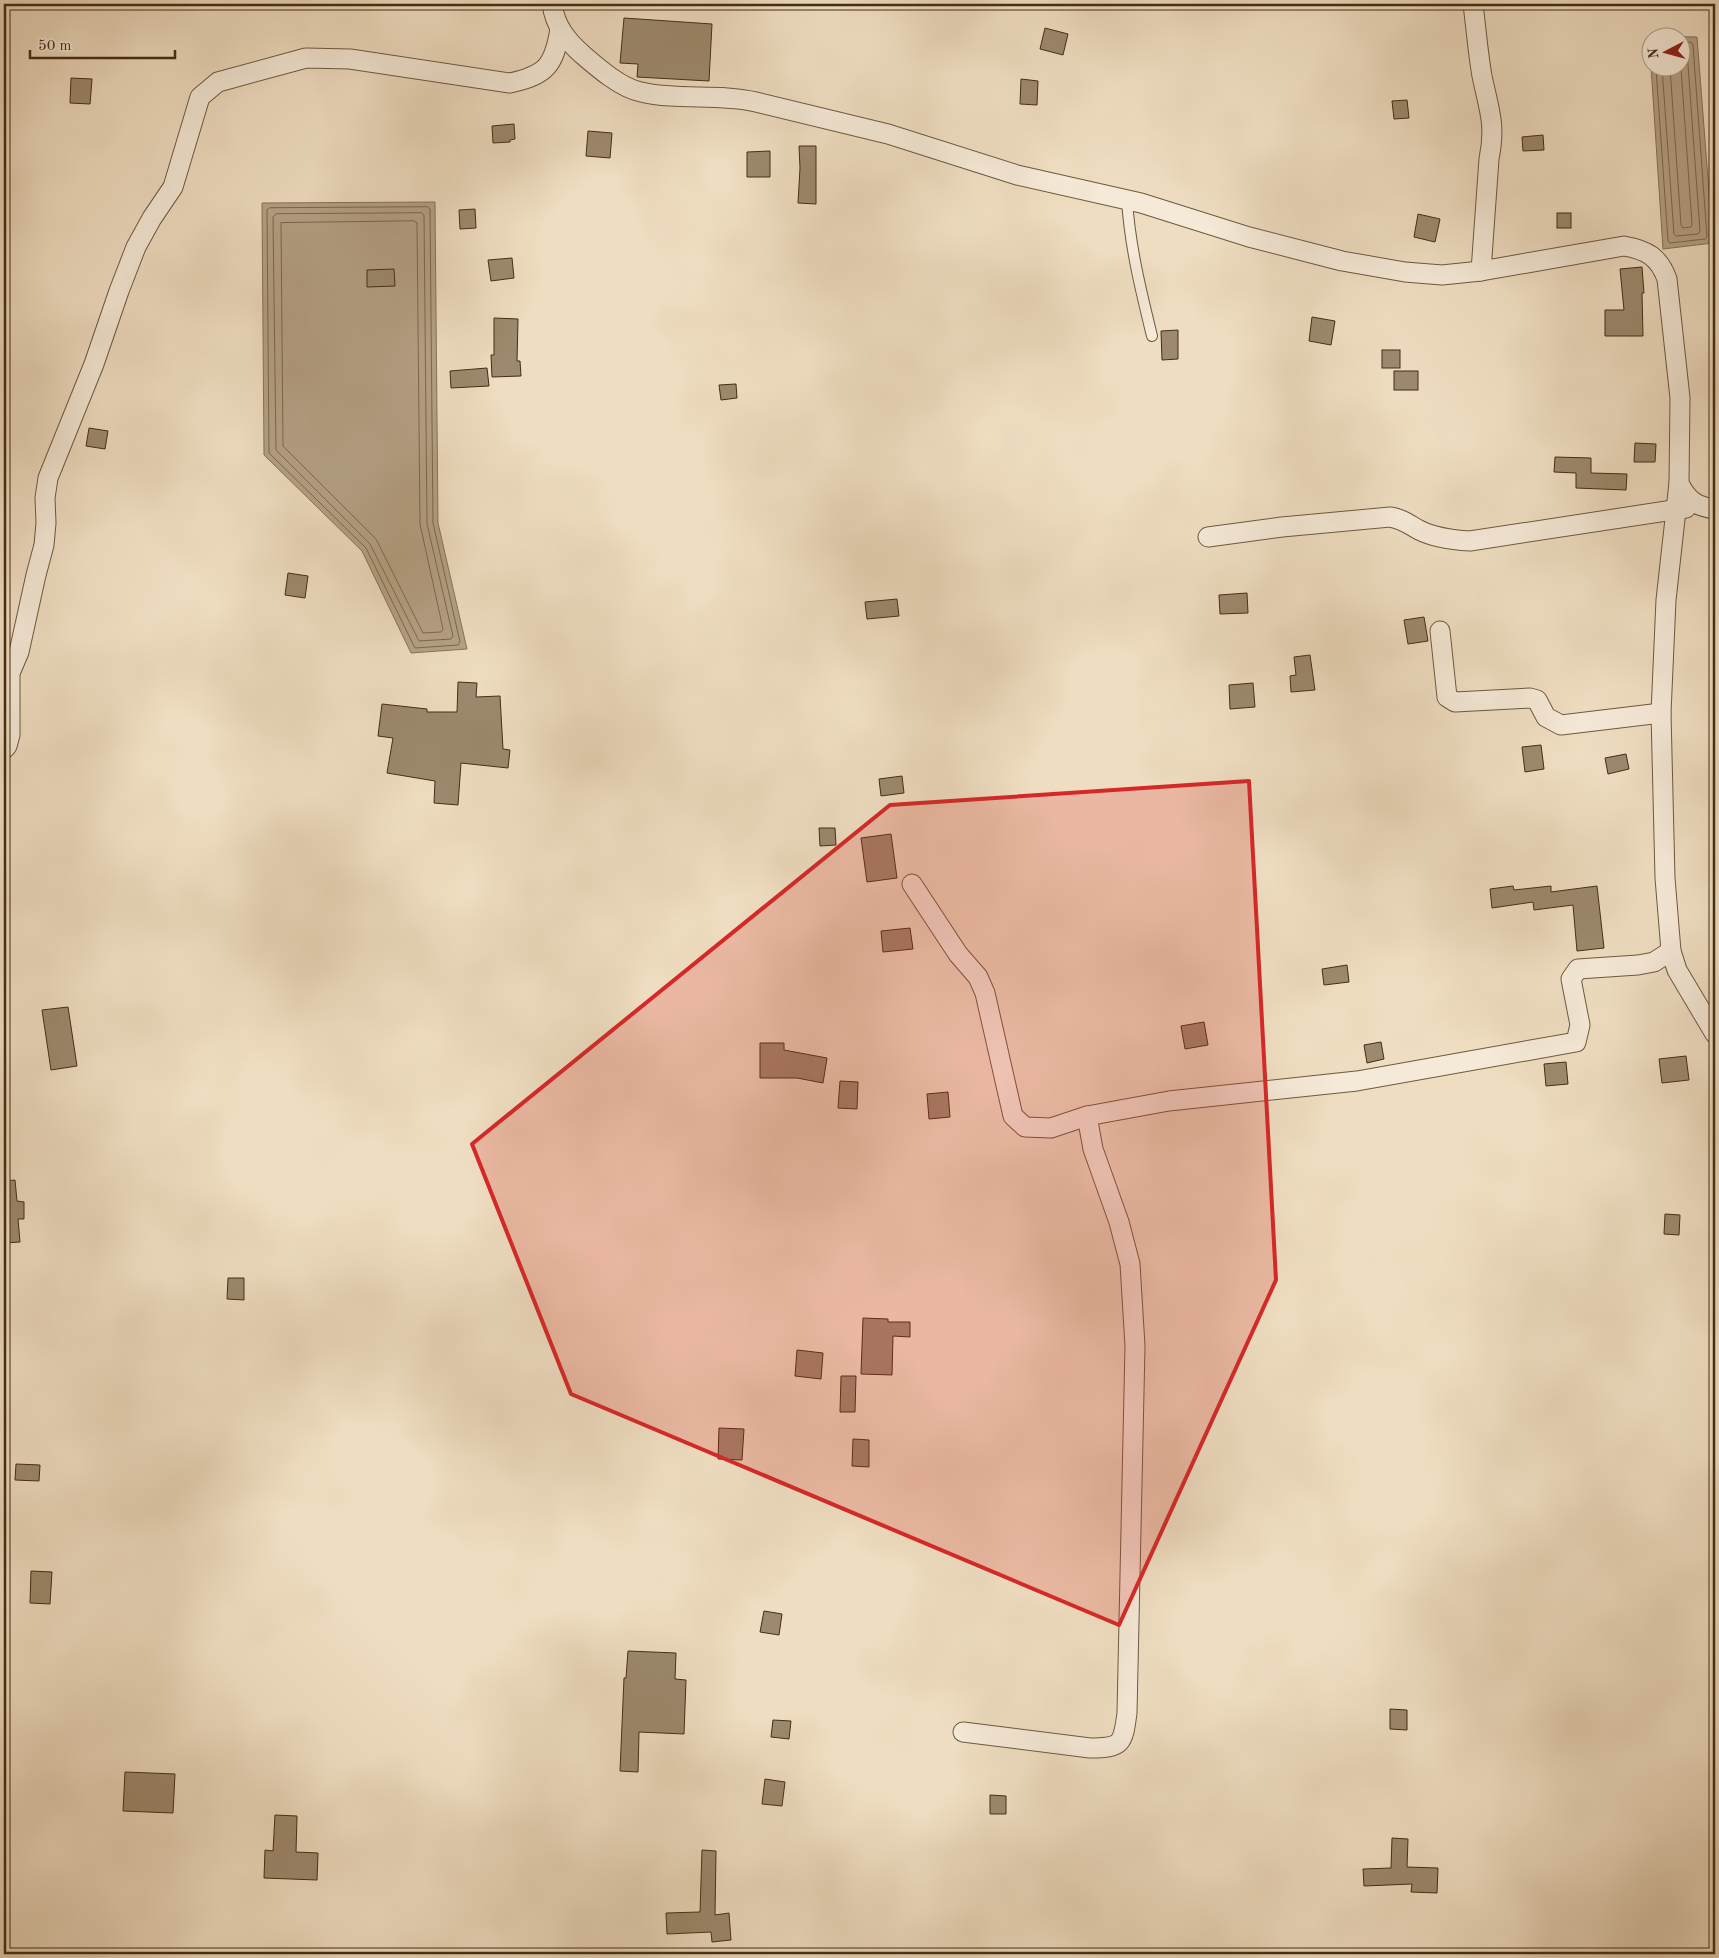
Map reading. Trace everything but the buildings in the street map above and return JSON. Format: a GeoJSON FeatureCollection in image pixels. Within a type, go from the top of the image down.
{"type":"FeatureCollection","features":[{"type":"Feature","properties":{"kind":"street"},"geometry":{"type":"LineString","coordinates":[[552,4],[560,29],[572,45],[605,74],[639,92],[678,97],[736,97],[888,134],[1017,175],[1127,200],[1249,237],[1342,261],[1405,272],[1442,274],[1481,271],[1624,246],[1641,249],[1653,257],[1663,266],[1667,279],[1680,398],[1679,483],[1666,600],[1661,713],[1665,878],[1671,951],[1678,970],[1715,1034]]}},
{"type":"Feature","properties":{"kind":"street"},"geometry":{"type":"LineString","coordinates":[[1473,4],[1482,76],[1492,120],[1492,143],[1489,160],[1481,271]]}},
{"type":"Feature","properties":{"kind":"street"},"geometry":{"type":"LineString","coordinates":[[4,749],[7,746],[10,735],[10,673],[19,652],[44,545],[46,523],[44,498],[48,478],[94,364],[136,247],[152,218],[173,188],[200,97],[218,82],[292,60],[306,58],[350,59],[510,83],[527,79],[550,64],[557,46],[560,29]]}},
{"type":"Feature","properties":{"kind":"street"},"geometry":{"type":"LineString","coordinates":[[1679,483],[1684,493],[1706,508]]}},
{"type":"Feature","properties":{"kind":"street"},"geometry":{"type":"LineString","coordinates":[[1208,537],[1282,527],[1390,517],[1402,519],[1420,531],[1444,539],[1470,541],[1675,510],[1706,508]]}},
{"type":"Feature","properties":{"kind":"street"},"geometry":{"type":"LineString","coordinates":[[1440,631],[1447,697],[1455,702],[1530,698],[1537,700],[1546,717],[1561,725],[1661,713]]}},
{"type":"Feature","properties":{"kind":"street"},"geometry":{"type":"LineString","coordinates":[[912,884],[958,954],[978,977],[985,993],[1013,1116],[1025,1127],[1051,1128],[1086,1116],[1169,1101],[1357,1081],[1576,1042],[1580,1024],[1571,979],[1578,969],[1638,965],[1654,962],[1671,951]]}},
{"type":"Feature","properties":{"kind":"street"},"geometry":{"type":"LineString","coordinates":[[963,1732],[1090,1748],[1110,1748],[1120,1743],[1125,1732],[1127,1713],[1135,1346],[1130,1264],[1120,1222],[1094,1149],[1086,1116]]}},
{"type":"Feature","properties":{"kind":"lane"},"geometry":{"type":"LineString","coordinates":[[1127,200],[1129,232],[1152,336]]}},
{"type":"Feature","properties":{"kind":"highlighted area"},"geometry":{"type":"Polygon","coordinates":[[[1249,781],[1276,1280],[1119,1625],[571,1394],[472,1144],[890,805],[1249,781]]]}},
{"type":"Feature","properties":{"kind":"water"},"geometry":{"type":"Polygon","coordinates":[[[1692,37],[1697,37],[1713,243],[1663,249],[1652,78],[1692,78],[1692,37]]]}},
{"type":"Feature","properties":{"kind":"water"},"geometry":{"type":"Polygon","coordinates":[[[435,202],[438,523],[467,649],[411,653],[362,551],[264,455],[262,203],[435,202]]]}}]}
